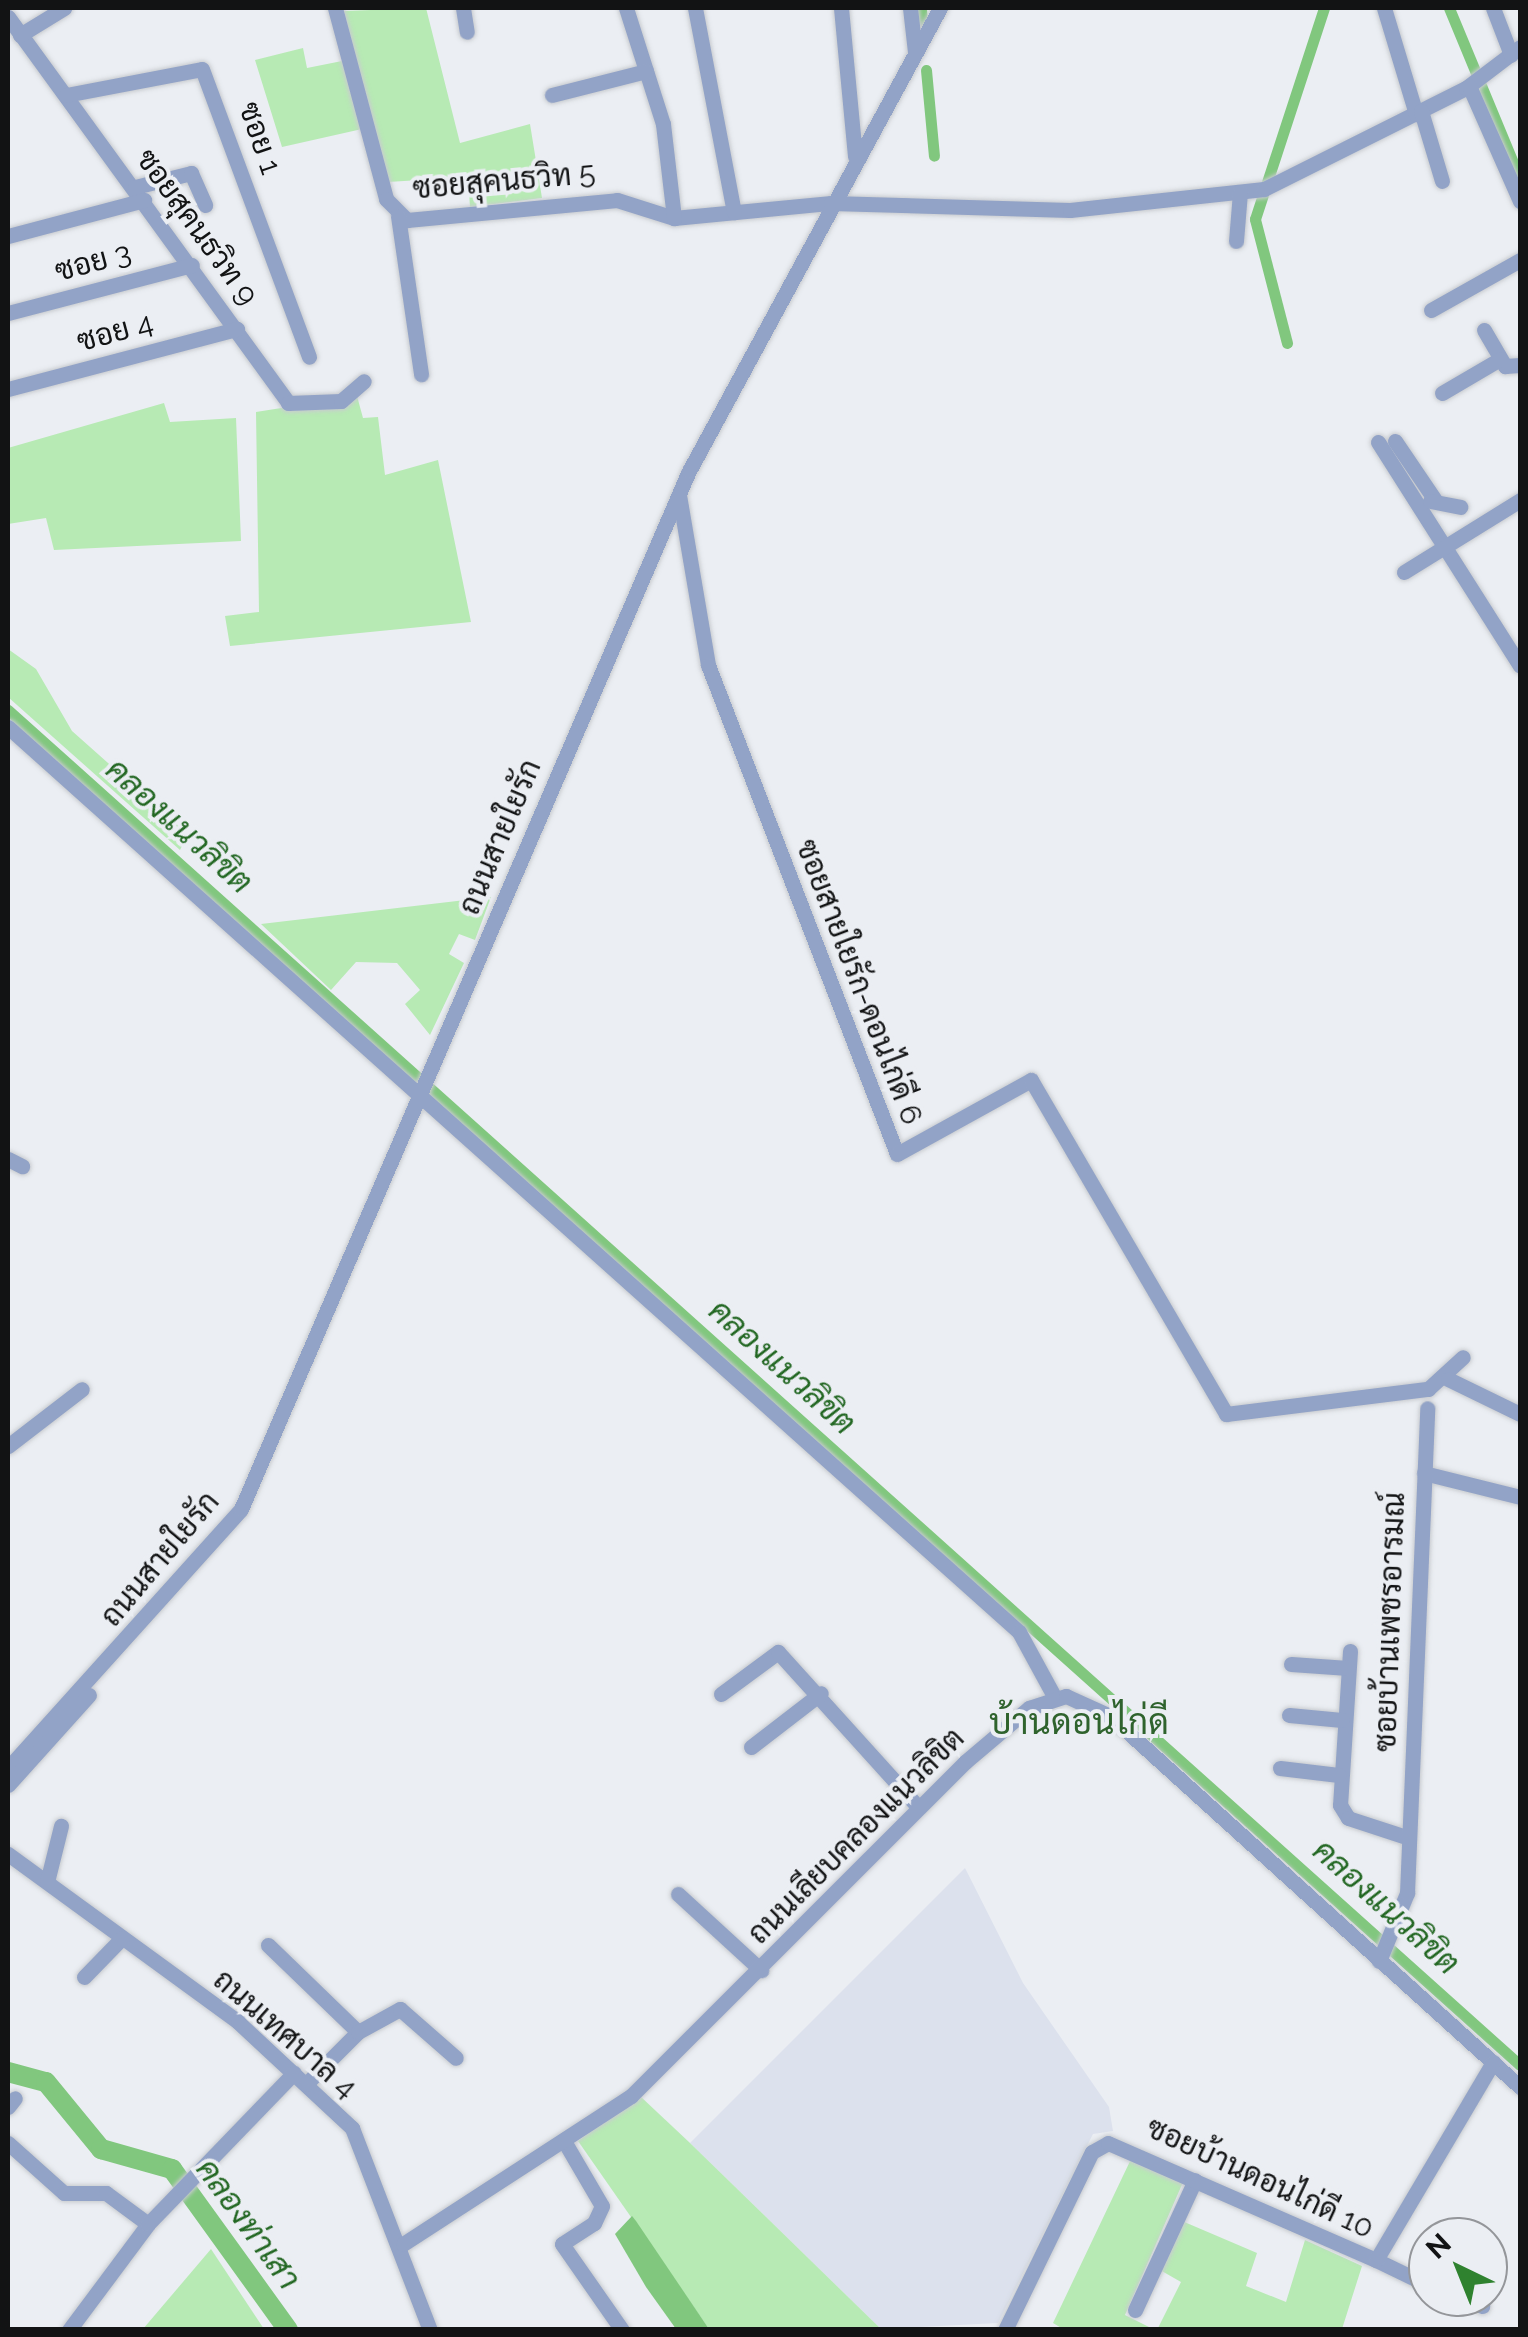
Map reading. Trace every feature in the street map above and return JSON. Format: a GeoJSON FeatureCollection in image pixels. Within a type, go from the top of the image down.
{"type":"FeatureCollection","features":[{"type":"Feature","properties":{"kind":"street"},"geometry":{"type":"LineString","coordinates":[[20,35],[64,8]]}},
{"type":"Feature","properties":{"kind":"street","name":"ซอยสุคนธวิท 5"},"geometry":{"type":"LineString","coordinates":[[335,8],[398,216],[617,200],[674,218],[831,202],[1070,210],[1253,190]]}},
{"type":"Feature","properties":{"kind":"street"},"geometry":{"type":"LineString","coordinates":[[462,8],[467,32]]}},
{"type":"Feature","properties":{"kind":"street"},"geometry":{"type":"LineString","coordinates":[[626,8],[669,149],[674,218]]}},
{"type":"Feature","properties":{"kind":"street"},"geometry":{"type":"LineString","coordinates":[[696,8],[734,212]]}},
{"type":"Feature","properties":{"kind":"street"},"geometry":{"type":"LineString","coordinates":[[842,8],[855,156]]}},
{"type":"Feature","properties":{"kind":"street"},"geometry":{"type":"LineString","coordinates":[[910,8],[915,52]]}},
{"type":"Feature","properties":{"kind":"street"},"geometry":{"type":"LineString","coordinates":[[1384,8],[1442,181]]}},
{"type":"Feature","properties":{"kind":"street"},"geometry":{"type":"LineString","coordinates":[[1236,242],[1253,190],[1418,113],[1476,82],[1516,51],[1493,8]]}},
{"type":"Feature","properties":{"kind":"street","name":"ถนนสายใยรัก"},"geometry":{"type":"LineString","coordinates":[[8,1785],[241,1509],[679,495],[855,156],[935,12]]}},
{"type":"Feature","properties":{"kind":"street","name":"ซอยสุคนธวิท 9"},"geometry":{"type":"LineString","coordinates":[[8,18],[192,264],[288,403],[342,401],[364,382]]}},
{"type":"Feature","properties":{"kind":"street","name":"ซอย 1"},"geometry":{"type":"LineString","coordinates":[[66,95],[202,69],[309,357]]}},
{"type":"Feature","properties":{"kind":"street"},"geometry":{"type":"LineString","coordinates":[[552,95],[646,71]]}},
{"type":"Feature","properties":{"kind":"street"},"geometry":{"type":"LineString","coordinates":[[1476,82],[1520,202]]}},
{"type":"Feature","properties":{"kind":"street"},"geometry":{"type":"LineString","coordinates":[[8,236],[140,194],[191,173],[205,205]]}},
{"type":"Feature","properties":{"kind":"street"},"geometry":{"type":"LineString","coordinates":[[398,216],[421,374]]}},
{"type":"Feature","properties":{"kind":"street"},"geometry":{"type":"LineString","coordinates":[[1431,310],[1520,260]]}},
{"type":"Feature","properties":{"kind":"street","name":"ซอย 3"},"geometry":{"type":"LineString","coordinates":[[8,313],[192,264]]}},
{"type":"Feature","properties":{"kind":"street","name":"ซอย 4"},"geometry":{"type":"LineString","coordinates":[[8,388],[237,329]]}},
{"type":"Feature","properties":{"kind":"street"},"geometry":{"type":"LineString","coordinates":[[1484,330],[1500,359],[1520,365]]}},
{"type":"Feature","properties":{"kind":"street"},"geometry":{"type":"LineString","coordinates":[[1442,394],[1500,359]]}},
{"type":"Feature","properties":{"kind":"street"},"geometry":{"type":"LineString","coordinates":[[1395,441],[1436,500]]}},
{"type":"Feature","properties":{"kind":"street"},"geometry":{"type":"LineString","coordinates":[[1378,442],[1520,666]]}},
{"type":"Feature","properties":{"kind":"street","name":"ซอยสายใยรัก-ดอนไก่ดี 6"},"geometry":{"type":"LineString","coordinates":[[679,495],[708,665],[896,1154],[1031,1080],[1226,1414],[1448,1379]]}},
{"type":"Feature","properties":{"kind":"street"},"geometry":{"type":"LineString","coordinates":[[1418,506],[1436,500],[1460,507]]}},
{"type":"Feature","properties":{"kind":"street"},"geometry":{"type":"LineString","coordinates":[[1404,572],[1519,502]]}},
{"type":"Feature","properties":{"kind":"street"},"geometry":{"type":"LineString","coordinates":[[8,727],[1019,1632],[1055,1698],[1082,1698],[1110,1716],[1382,1957],[1520,2087]]}},
{"type":"Feature","properties":{"kind":"street"},"geometry":{"type":"LineString","coordinates":[[1463,1358],[1448,1379],[1520,1414]]}},
{"type":"Feature","properties":{"kind":"street"},"geometry":{"type":"LineString","coordinates":[[8,1446],[82,1389]]}},
{"type":"Feature","properties":{"kind":"street","name":"ซอยบ้านเพชรอารมณ์"},"geometry":{"type":"LineString","coordinates":[[1382,1957],[1394,1937],[1409,1838],[1426,1408]]}},
{"type":"Feature","properties":{"kind":"street"},"geometry":{"type":"LineString","coordinates":[[1424,1473],[1520,1497]]}},
{"type":"Feature","properties":{"kind":"street"},"geometry":{"type":"LineString","coordinates":[[722,1694],[778,1652],[820,1693],[918,1807]]}},
{"type":"Feature","properties":{"kind":"street","name":"ซอยบ้านเพชรอารมณ์"},"geometry":{"type":"LineString","coordinates":[[1290,1664],[1349,1659],[1339,1775],[1348,1818],[1409,1838]]}},
{"type":"Feature","properties":{"kind":"street","name":"ถนนสายใยรัก"},"geometry":{"type":"LineString","coordinates":[[8,1768],[99,1674]]}},
{"type":"Feature","properties":{"kind":"street"},"geometry":{"type":"LineString","coordinates":[[751,1747],[820,1693]]}},
{"type":"Feature","properties":{"kind":"street","name":"ถนนเลียบคลองแนวลิขิต"},"geometry":{"type":"LineString","coordinates":[[403,2244],[641,2088],[918,1807],[1012,1720],[1055,1698]]}},
{"type":"Feature","properties":{"kind":"street"},"geometry":{"type":"LineString","coordinates":[[1289,1716],[1342,1720]]}},
{"type":"Feature","properties":{"kind":"street"},"geometry":{"type":"LineString","coordinates":[[1280,1768],[1339,1775]]}},
{"type":"Feature","properties":{"kind":"street"},"geometry":{"type":"LineString","coordinates":[[47,1882],[61,1826]]}},
{"type":"Feature","properties":{"kind":"street","name":"ถนนเทศบาล 4"},"geometry":{"type":"LineString","coordinates":[[8,1854],[122,1938],[300,2079],[365,2146],[403,2244],[430,2330]]}},
{"type":"Feature","properties":{"kind":"street"},"geometry":{"type":"LineString","coordinates":[[678,1894],[761,1970]]}},
{"type":"Feature","properties":{"kind":"street"},"geometry":{"type":"LineString","coordinates":[[84,1977],[122,1938]]}},
{"type":"Feature","properties":{"kind":"street"},"geometry":{"type":"LineString","coordinates":[[268,1945],[358,2032]]}},
{"type":"Feature","properties":{"kind":"street"},"geometry":{"type":"LineString","coordinates":[[68,2330],[148,2224],[185,2185],[300,2079],[358,2032],[400,2009],[456,2058]]}},
{"type":"Feature","properties":{"kind":"street","name":"ซอยบ้านดอนไก่ดี 10"},"geometry":{"type":"LineString","coordinates":[[1004,2330],[1098,2146],[1121,2144],[1376,2260],[1493,2062]]}},
{"type":"Feature","properties":{"kind":"street"},"geometry":{"type":"LineString","coordinates":[[562,2244],[594,2223],[602,2206],[564,2141]]}},
{"type":"Feature","properties":{"kind":"street"},"geometry":{"type":"LineString","coordinates":[[8,2144],[64,2192],[106,2193],[148,2224]]}},
{"type":"Feature","properties":{"kind":"street"},"geometry":{"type":"LineString","coordinates":[[1135,2310],[1195,2180]]}},
{"type":"Feature","properties":{"kind":"street"},"geometry":{"type":"LineString","coordinates":[[553,2227],[622,2330]]}},
{"type":"Feature","properties":{"kind":"street"},"geometry":{"type":"LineString","coordinates":[[1376,2260],[1408,2275]]}},
{"type":"Feature","properties":{"kind":"shaded area"},"geometry":{"type":"Polygon","coordinates":[[[426,8],[460,143],[530,124],[542,198],[470,207],[468,177],[388,182],[344,11],[426,8]]]}},
{"type":"Feature","properties":{"kind":"shaded area"},"geometry":{"type":"Polygon","coordinates":[[[303,48],[307,68],[342,61],[362,129],[282,147],[255,60],[303,48]]]}},
{"type":"Feature","properties":{"kind":"shaded area"},"geometry":{"type":"Polygon","coordinates":[[[357,396],[363,418],[378,417],[385,475],[438,460],[471,622],[230,646],[225,616],[259,612],[256,412],[357,396]]]}},
{"type":"Feature","properties":{"kind":"shaded area"},"geometry":{"type":"Polygon","coordinates":[[[164,403],[170,422],[236,418],[241,541],[54,550],[46,518],[8,524],[8,448],[164,403]]]}},
{"type":"Feature","properties":{"kind":"shaded area"},"geometry":{"type":"Polygon","coordinates":[[[8,649],[36,669],[72,731],[188,834],[180,850],[8,697],[8,649]]]}},
{"type":"Feature","properties":{"kind":"shaded area"},"geometry":{"type":"Polygon","coordinates":[[[491,897],[475,940],[459,934],[449,954],[464,963],[430,1035],[405,1004],[420,990],[397,963],[356,962],[331,990],[261,924],[491,897]]]}},
{"type":"Feature","properties":{"kind":"shaded area"},"geometry":{"type":"Polygon","coordinates":[[[965,1868],[1023,1983],[1109,2107],[1113,2131],[1093,2134],[998,2323],[881,2329],[690,2143],[965,1868]]]}},
{"type":"Feature","properties":{"kind":"shaded area"},"geometry":{"type":"Polygon","coordinates":[[[640,2096],[881,2329],[709,2329],[578,2141],[640,2096]]]}},
{"type":"Feature","properties":{"kind":"shaded area"},"geometry":{"type":"Polygon","coordinates":[[[1132,2157],[1184,2180],[1125,2315],[1153,2329],[1063,2329],[1053,2323],[1132,2157]]]}},
{"type":"Feature","properties":{"kind":"shaded area"},"geometry":{"type":"Polygon","coordinates":[[[632,2216],[709,2329],[676,2329],[646,2287],[615,2234],[632,2216]]]}},
{"type":"Feature","properties":{"kind":"shaded area"},"geometry":{"type":"Polygon","coordinates":[[[1182,2221],[1257,2253],[1246,2286],[1286,2302],[1305,2240],[1362,2266],[1342,2329],[1157,2330],[1181,2282],[1160,2270],[1182,2221]]]}},
{"type":"Feature","properties":{"kind":"shaded area"},"geometry":{"type":"Polygon","coordinates":[[[211,2249],[264,2329],[143,2329],[211,2249]]]}},
{"type":"Feature","properties":{"kind":"waterway"},"geometry":{"type":"LineString","coordinates":[[921,8],[922,21]]}},
{"type":"Feature","properties":{"kind":"waterway"},"geometry":{"type":"LineString","coordinates":[[1287,343],[1255,219],[1324,8]]}},
{"type":"Feature","properties":{"kind":"waterway"},"geometry":{"type":"LineString","coordinates":[[1449,8],[1520,179]]}},
{"type":"Feature","properties":{"kind":"waterway"},"geometry":{"type":"LineString","coordinates":[[926,70],[934,156]]}},
{"type":"Feature","properties":{"kind":"waterway","name":"คลองแนวลิขิต"},"geometry":{"type":"LineString","coordinates":[[8,710],[1520,2065]]}},
{"type":"Feature","properties":{"kind":"waterway","name":"คลองท่าเสา"},"geometry":{"type":"LineString","coordinates":[[8,2072],[46,2082],[101,2149],[172,2169],[288,2330]]}},
{"type":"Feature","properties":{"kind":"district","name":"บ้านดอนไก่ดี"},"geometry":{"type":"Point","coordinates":[1079,1722]}}]}
